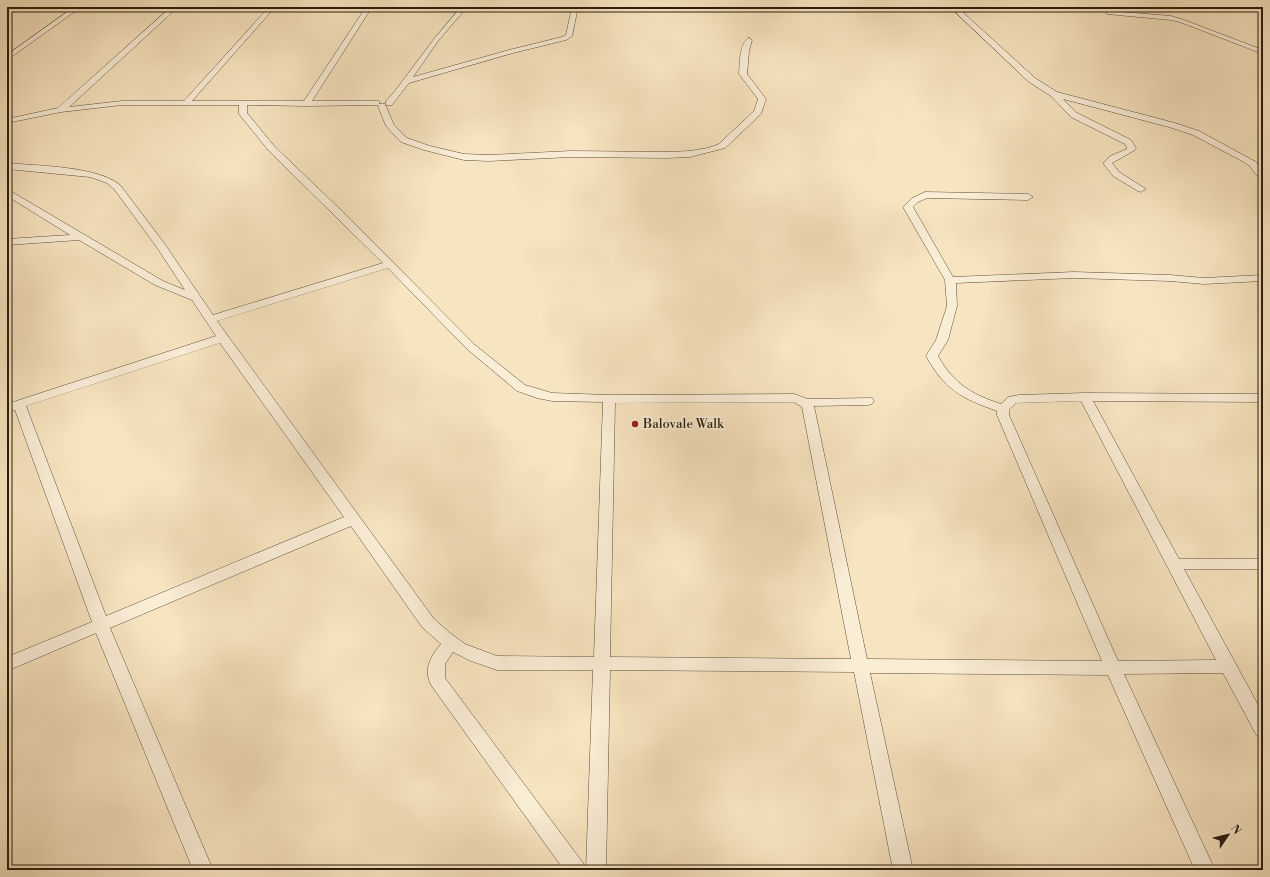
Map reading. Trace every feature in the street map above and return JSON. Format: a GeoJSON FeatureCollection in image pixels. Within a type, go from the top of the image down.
{"type":"FeatureCollection","features":[{"type":"Feature","properties":{"kind":"street"},"geometry":{"type":"LineString","coordinates":[[7,58],[78,7]]}},
{"type":"Feature","properties":{"kind":"street"},"geometry":{"type":"LineString","coordinates":[[61,110],[176,7]]}},
{"type":"Feature","properties":{"kind":"street"},"geometry":{"type":"LineString","coordinates":[[186,103],[272,7]]}},
{"type":"Feature","properties":{"kind":"street"},"geometry":{"type":"LineString","coordinates":[[306,104],[369,7]]}},
{"type":"Feature","properties":{"kind":"street"},"geometry":{"type":"LineString","coordinates":[[7,122],[61,110],[107,104],[382,104],[405,82],[436,40],[464,7]]}},
{"type":"Feature","properties":{"kind":"street"},"geometry":{"type":"LineString","coordinates":[[405,82],[511,52],[564,39],[569,36],[576,7]]}},
{"type":"Feature","properties":{"kind":"street"},"geometry":{"type":"LineString","coordinates":[[953,7],[1032,80],[1054,94],[1079,118],[1128,142],[1132,148],[1130,151],[1113,157],[1107,163],[1116,174],[1141,189]]}},
{"type":"Feature","properties":{"kind":"street"},"geometry":{"type":"LineString","coordinates":[[1109,13],[1171,18],[1263,52]]}},
{"type":"Feature","properties":{"kind":"street"},"geometry":{"type":"LineString","coordinates":[[382,104],[390,126],[404,140],[427,148],[464,157],[489,158],[571,154],[644,156],[690,154],[722,146],[758,112],[762,99],[743,74],[745,51],[749,40]]}},
{"type":"Feature","properties":{"kind":"street"},"geometry":{"type":"LineString","coordinates":[[1054,94],[1172,125],[1196,133],[1247,160],[1253,164],[1260,174]]}},
{"type":"Feature","properties":{"kind":"street"},"geometry":{"type":"LineString","coordinates":[[243,103],[243,114],[272,149],[343,217],[388,265],[471,347],[514,384],[530,392],[542,395],[609,399],[794,398],[806,403],[868,401]]}},
{"type":"Feature","properties":{"kind":"street"},"geometry":{"type":"LineString","coordinates":[[7,166],[92,174],[110,181],[117,187],[156,240],[223,338],[428,623],[450,643],[472,655],[497,663],[602,665],[1113,668],[1228,666]]}},
{"type":"Feature","properties":{"kind":"street"},"geometry":{"type":"LineString","coordinates":[[7,192],[159,283],[196,298]]}},
{"type":"Feature","properties":{"kind":"street"},"geometry":{"type":"LineString","coordinates":[[1003,409],[983,402],[957,389],[940,371],[932,356],[942,340],[952,306],[950,280],[908,207],[915,200],[925,195],[1028,197]]}},
{"type":"Feature","properties":{"kind":"street"},"geometry":{"type":"LineString","coordinates":[[7,242],[81,237]]}},
{"type":"Feature","properties":{"kind":"street"},"geometry":{"type":"LineString","coordinates":[[210,319],[388,265]]}},
{"type":"Feature","properties":{"kind":"street"},"geometry":{"type":"LineString","coordinates":[[950,280],[1074,275],[1170,278],[1204,281],[1263,278]]}},
{"type":"Feature","properties":{"kind":"street"},"geometry":{"type":"LineString","coordinates":[[203,870],[101,625],[13,406],[223,338]]}},
{"type":"Feature","properties":{"kind":"street"},"geometry":{"type":"LineString","coordinates":[[1085,397],[1263,731]]}},
{"type":"Feature","properties":{"kind":"street"},"geometry":{"type":"LineString","coordinates":[[1205,870],[1113,668],[1003,415],[1003,409],[1012,400],[1019,399],[1085,397],[1263,398]]}},
{"type":"Feature","properties":{"kind":"street"},"geometry":{"type":"LineString","coordinates":[[596,870],[609,399]]}},
{"type":"Feature","properties":{"kind":"street"},"geometry":{"type":"LineString","coordinates":[[806,403],[808,406],[828,510],[903,870]]}},
{"type":"Feature","properties":{"kind":"street"},"geometry":{"type":"LineString","coordinates":[[7,664],[354,519]]}},
{"type":"Feature","properties":{"kind":"street"},"geometry":{"type":"LineString","coordinates":[[1174,564],[1263,564]]}},
{"type":"Feature","properties":{"kind":"street"},"geometry":{"type":"LineString","coordinates":[[450,643],[437,662],[434,671],[438,680],[500,768],[576,870]]}},
{"type":"Feature","properties":{"kind":"place","name":"Balovale Walk"},"geometry":{"type":"Point","coordinates":[635,424]}}]}
